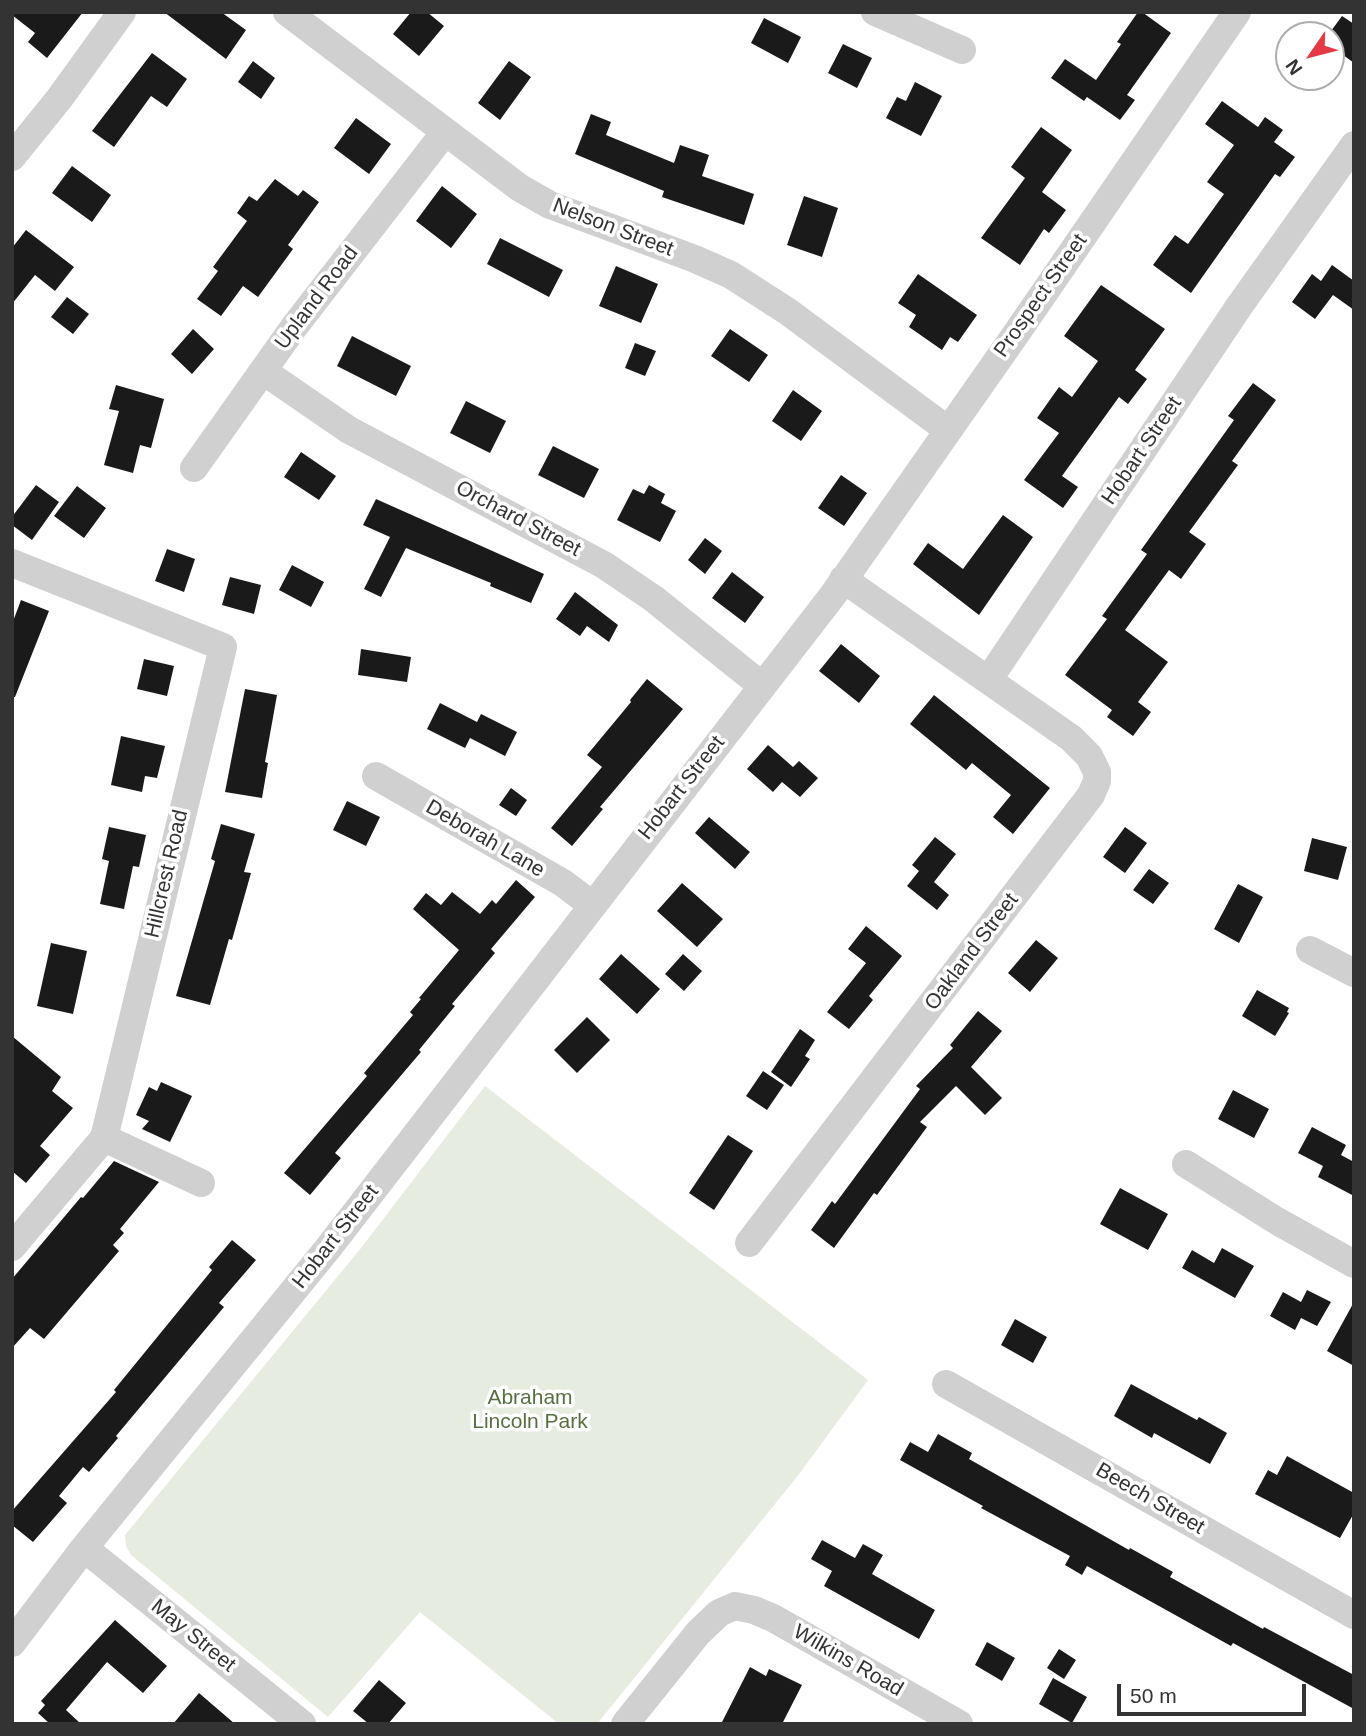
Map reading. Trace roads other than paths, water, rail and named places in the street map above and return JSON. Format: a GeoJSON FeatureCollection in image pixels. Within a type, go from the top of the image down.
{"type":"FeatureCollection","features":[{"type":"Feature","properties":{"kind":"street"},"geometry":{"type":"LineString","coordinates":[[12,157],[59,99],[122,12]]}},
{"type":"Feature","properties":{"kind":"street","name":"Nelson Street"},"geometry":{"type":"LineString","coordinates":[[287,12],[535,197],[565,211],[695,258],[748,285],[948,430]]}},
{"type":"Feature","properties":{"kind":"street"},"geometry":{"type":"LineString","coordinates":[[875,12],[962,50]]}},
{"type":"Feature","properties":{"kind":"street","name":"Prospect Street"},"geometry":{"type":"LineString","coordinates":[[844,579],[1237,12]]}},
{"type":"Feature","properties":{"kind":"street","name":"Upland Road"},"geometry":{"type":"LineString","coordinates":[[194,468],[293,327],[445,132]]}},
{"type":"Feature","properties":{"kind":"street","name":"Hobart Street"},"geometry":{"type":"LineString","coordinates":[[989,679],[1240,305],[1354,145]]}},
{"type":"Feature","properties":{"kind":"street","name":"Orchard Street"},"geometry":{"type":"LineString","coordinates":[[263,372],[349,430],[613,570],[654,599],[761,685]]}},
{"type":"Feature","properties":{"kind":"street","name":"Hillcrest Road"},"geometry":{"type":"LineString","coordinates":[[12,563],[223,648],[104,1138],[12,1247]]}},
{"type":"Feature","properties":{"kind":"street"},"geometry":{"type":"LineString","coordinates":[[844,579],[989,679]]}},
{"type":"Feature","properties":{"kind":"street","name":"Hobart Street"},"geometry":{"type":"LineString","coordinates":[[12,1643],[85,1548],[337,1237],[844,579]]}},
{"type":"Feature","properties":{"kind":"street","name":"Oakland Street"},"geometry":{"type":"LineString","coordinates":[[749,1243],[1095,789],[1097,772],[1083,748],[989,679]]}},
{"type":"Feature","properties":{"kind":"street","name":"Deborah Lane"},"geometry":{"type":"LineString","coordinates":[[376,776],[562,883],[592,905]]}},
{"type":"Feature","properties":{"kind":"street"},"geometry":{"type":"LineString","coordinates":[[1310,950],[1354,973]]}},
{"type":"Feature","properties":{"kind":"street"},"geometry":{"type":"LineString","coordinates":[[104,1138],[201,1183]]}},
{"type":"Feature","properties":{"kind":"street"},"geometry":{"type":"LineString","coordinates":[[1186,1164],[1354,1264]]}},
{"type":"Feature","properties":{"kind":"street","name":"Beech Street"},"geometry":{"type":"LineString","coordinates":[[946,1384],[1354,1615]]}},
{"type":"Feature","properties":{"kind":"street","name":"May Street"},"geometry":{"type":"LineString","coordinates":[[85,1548],[302,1724]]}},
{"type":"Feature","properties":{"kind":"street","name":"Wilkins Road"},"geometry":{"type":"LineString","coordinates":[[625,1724],[698,1633],[719,1613],[735,1606],[773,1618],[959,1724]]}},
{"type":"Feature","properties":{"kind":"park label","name":"Abraham Lincoln Park"},"geometry":{"type":"Point","coordinates":[530,1410]}}]}
